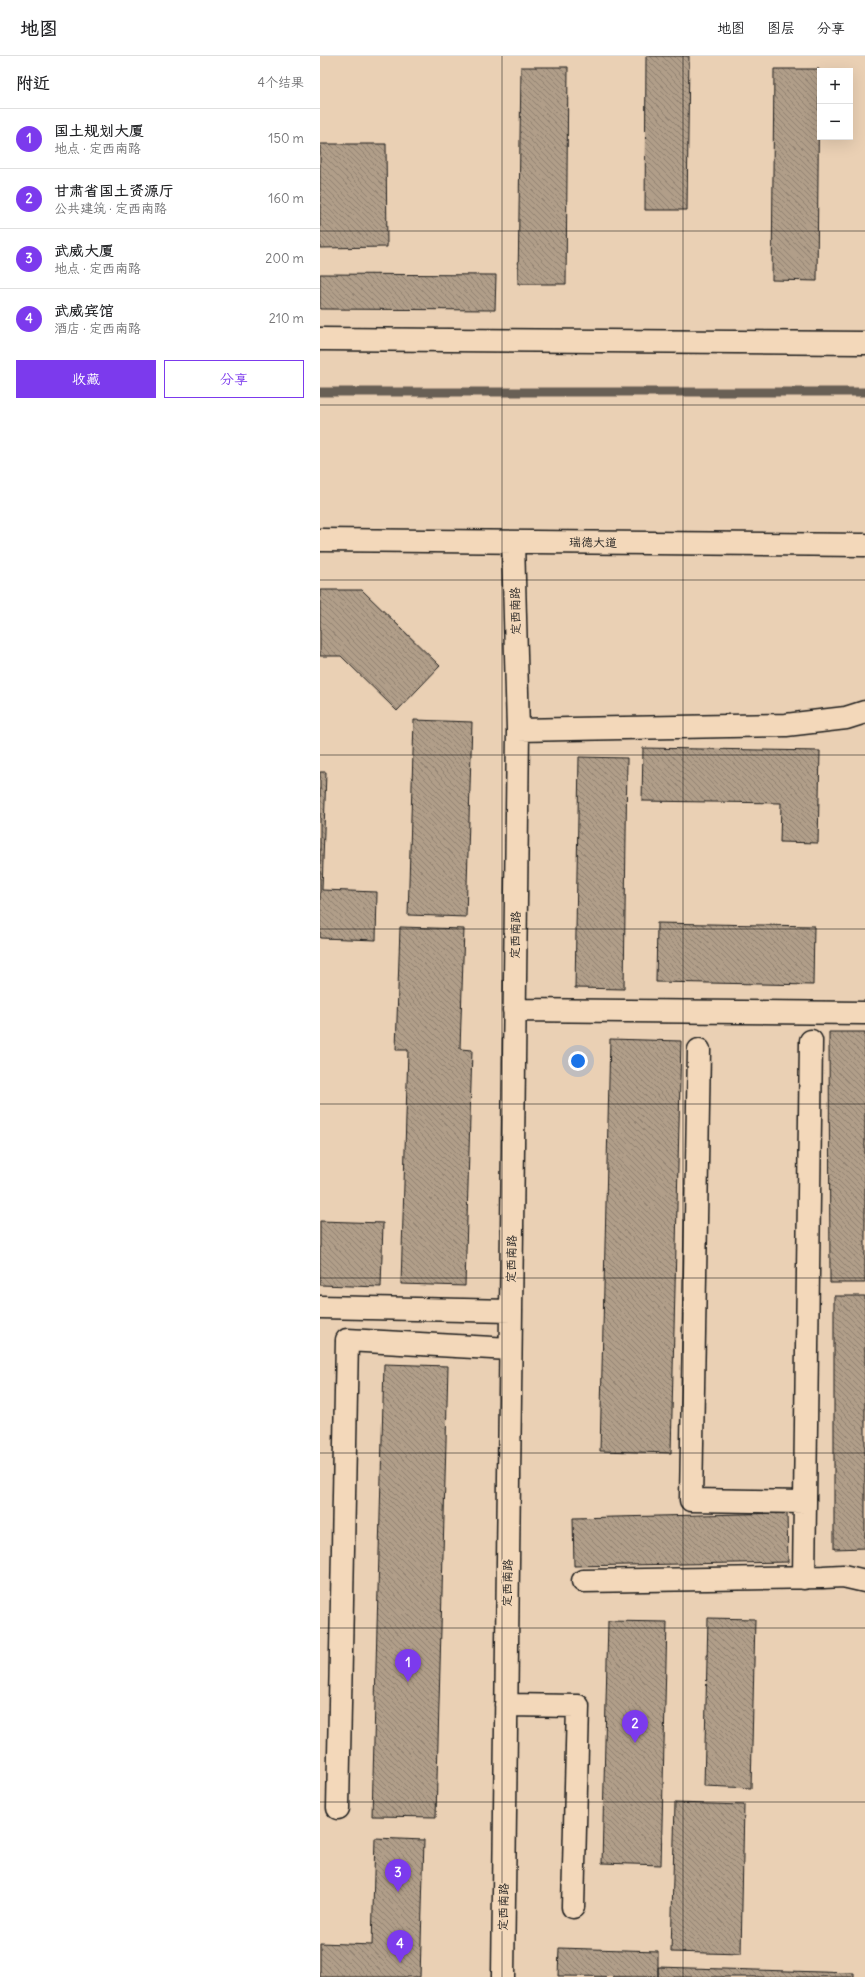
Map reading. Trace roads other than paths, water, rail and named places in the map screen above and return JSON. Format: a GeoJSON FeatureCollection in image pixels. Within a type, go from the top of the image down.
{"type":"FeatureCollection","features":[{"type":"Feature","properties":{"kind":"street"},"geometry":{"type":"LineString","coordinates":[[320,339],[865,343]]}},
{"type":"Feature","properties":{"kind":"street","name":"瑞德大道"},"geometry":{"type":"LineString","coordinates":[[320,540],[865,545]]}},
{"type":"Feature","properties":{"kind":"street","name":"定西南路"},"geometry":{"type":"LineString","coordinates":[[503,1977],[518,730],[513,542]]}},
{"type":"Feature","properties":{"kind":"street"},"geometry":{"type":"LineString","coordinates":[[518,730],[786,725],[846,718],[865,712]]}},
{"type":"Feature","properties":{"kind":"street"},"geometry":{"type":"LineString","coordinates":[[514,1010],[865,1013]]}},
{"type":"Feature","properties":{"kind":"street"},"geometry":{"type":"LineString","coordinates":[[804,1578],[811,1041]]}},
{"type":"Feature","properties":{"kind":"street"},"geometry":{"type":"LineString","coordinates":[[699,1050],[691,1500],[805,1502]]}},
{"type":"Feature","properties":{"kind":"street"},"geometry":{"type":"LineString","coordinates":[[320,1307],[511,1311]]}},
{"type":"Feature","properties":{"kind":"street"},"geometry":{"type":"LineString","coordinates":[[338,1808],[347,1340],[510,1349]]}},
{"type":"Feature","properties":{"kind":"street"},"geometry":{"type":"LineString","coordinates":[[583,1581],[804,1578],[843,1576],[865,1581]]}},
{"type":"Feature","properties":{"kind":"street"},"geometry":{"type":"LineString","coordinates":[[506,1705],[578,1706],[573,1907]]}},
{"type":"Feature","properties":{"kind":"waterway"},"geometry":{"type":"LineString","coordinates":[[320,392],[865,392]]}},
{"type":"Feature","properties":{"kind":"place","name":"国土规划大厦"},"geometry":{"type":"Point","coordinates":[408,1682]}},
{"type":"Feature","properties":{"kind":"place","name":"甘肃省国土资源厅"},"geometry":{"type":"Point","coordinates":[635,1743]}},
{"type":"Feature","properties":{"kind":"place","name":"武威大厦"},"geometry":{"type":"Point","coordinates":[398,1892]}},
{"type":"Feature","properties":{"kind":"place","name":"武威宾馆"},"geometry":{"type":"Point","coordinates":[400,1963]}}]}
